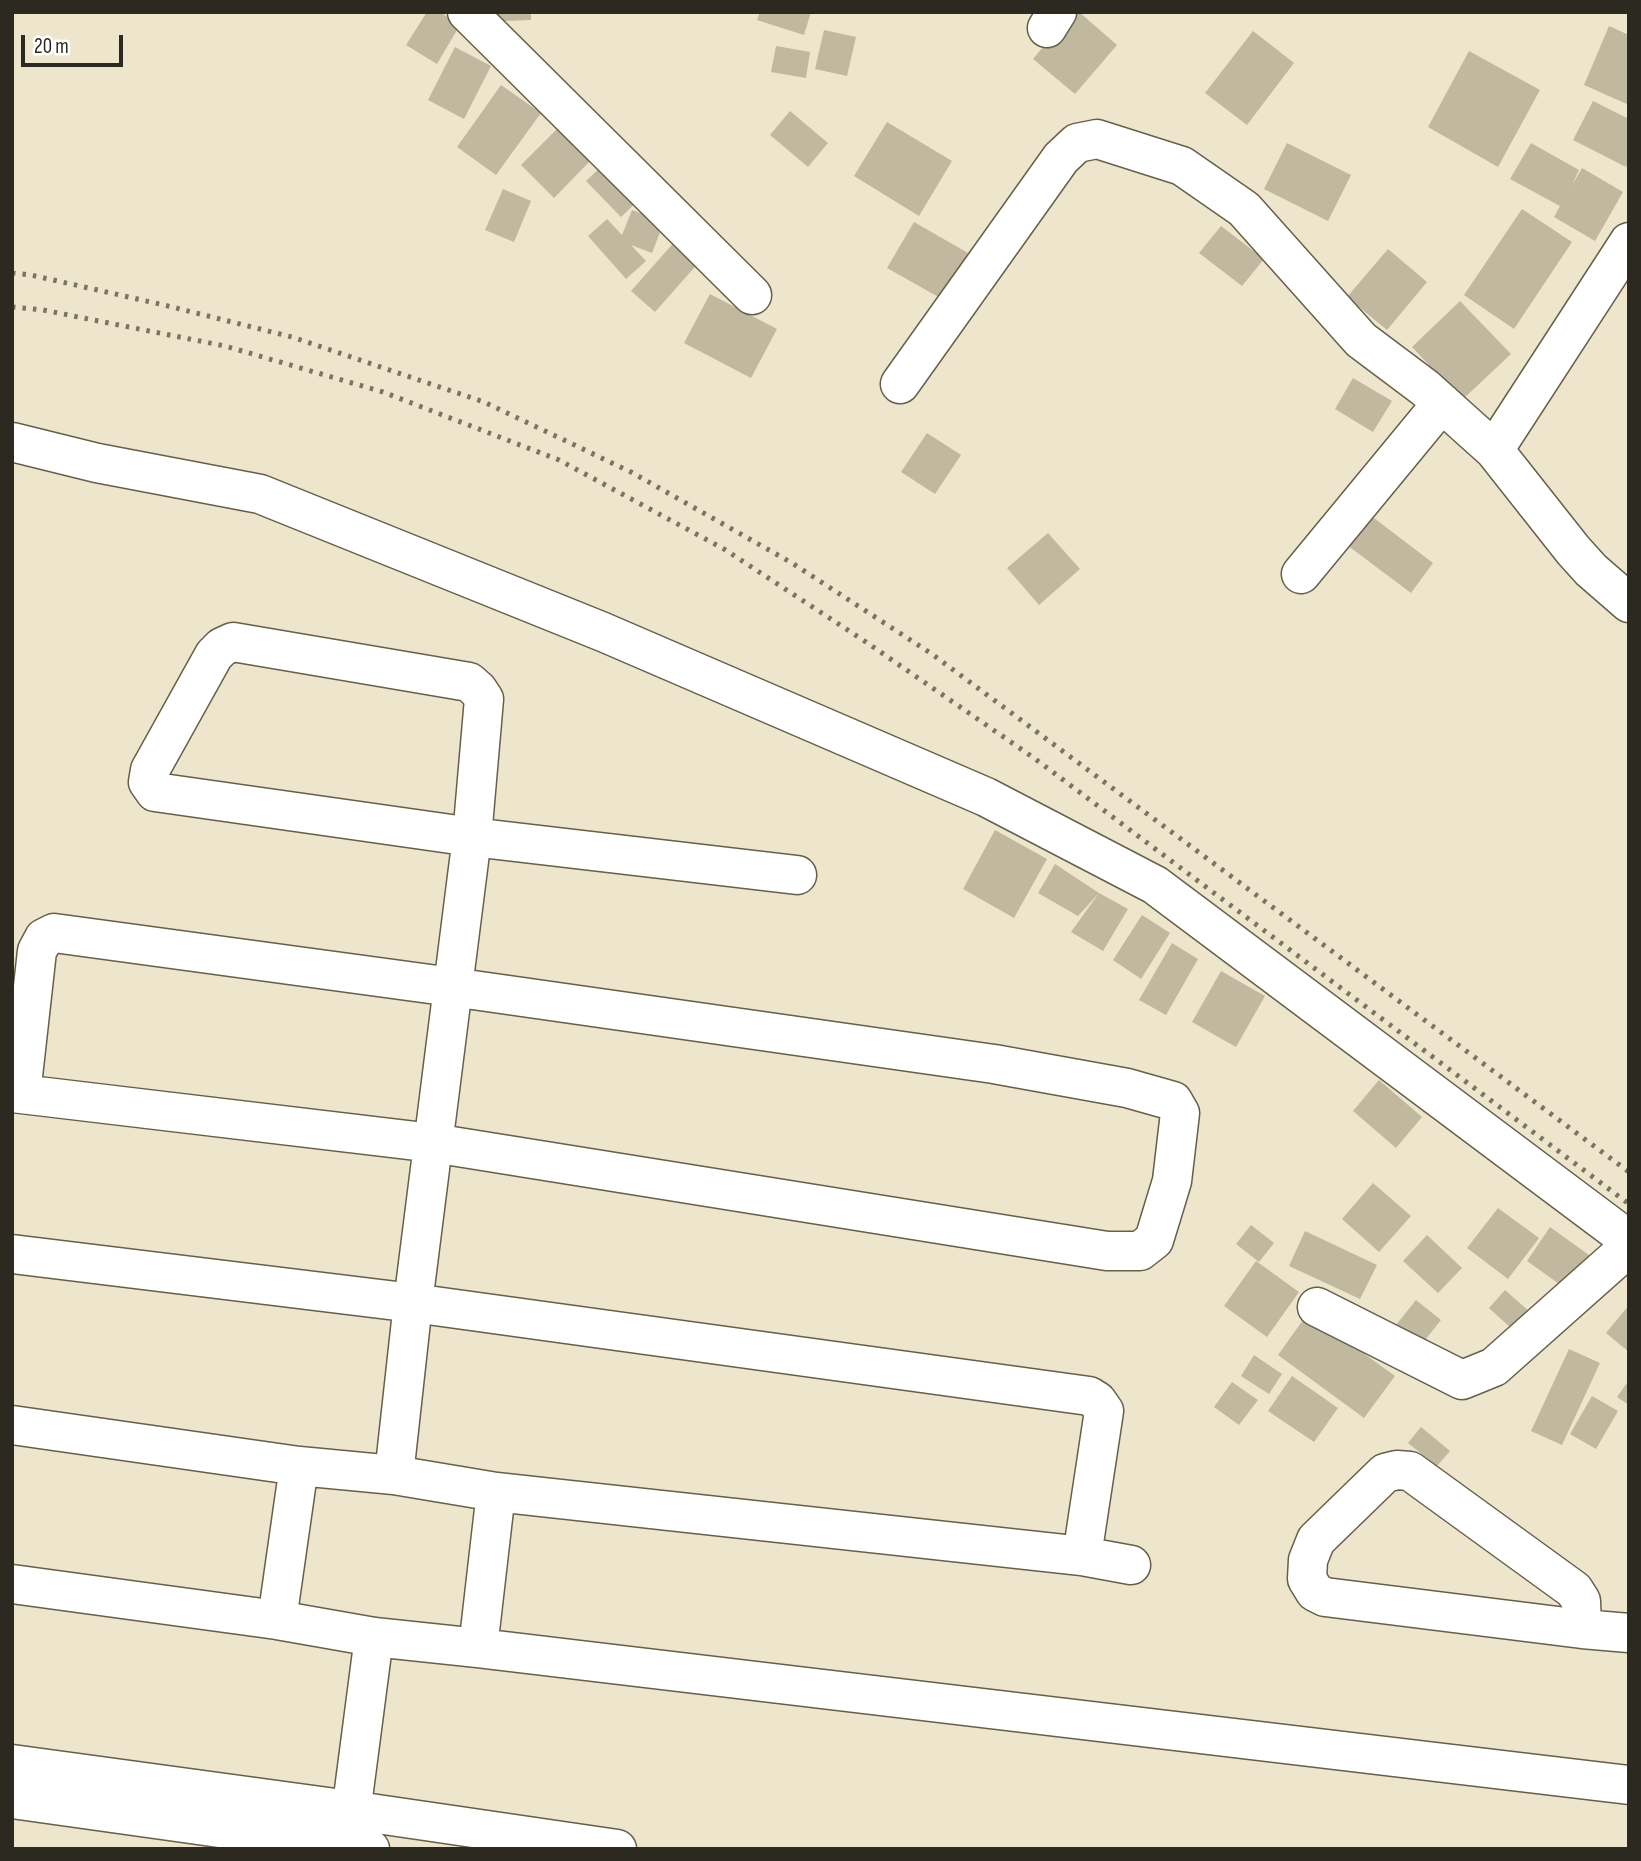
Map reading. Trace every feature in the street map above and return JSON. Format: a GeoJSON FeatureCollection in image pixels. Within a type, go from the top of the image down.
{"type":"FeatureCollection","features":[{"type":"Feature","properties":{"kind":"street"},"geometry":{"type":"LineString","coordinates":[[467,12],[752,295]]}},
{"type":"Feature","properties":{"kind":"street"},"geometry":{"type":"LineString","coordinates":[[900,384],[1061,158],[1077,143],[1097,139],[1182,166],[1244,209],[1361,340],[1425,388],[1494,450],[1573,550],[1591,570],[1629,603]]}},
{"type":"Feature","properties":{"kind":"street"},"geometry":{"type":"LineString","coordinates":[[1494,450],[1629,242]]}},
{"type":"Feature","properties":{"kind":"street"},"geometry":{"type":"LineString","coordinates":[[1301,574],[1442,403]]}},
{"type":"Feature","properties":{"kind":"street"},"geometry":{"type":"LineString","coordinates":[[12,442],[97,464],[260,494],[603,632],[986,797],[1155,885],[1629,1240]]}},
{"type":"Feature","properties":{"kind":"street"},"geometry":{"type":"LineString","coordinates":[[394,1475],[472,837],[484,699],[469,682],[233,642],[214,655],[150,770],[148,782],[155,792],[472,837],[797,875]]}},
{"type":"Feature","properties":{"kind":"street"},"geometry":{"type":"LineString","coordinates":[[54,933],[452,987],[994,1065],[1127,1088],[1173,1101],[1180,1113],[1172,1181],[1154,1240],[1140,1251],[1107,1251],[433,1143],[17,1094],[37,951],[44,938],[54,933]]}},
{"type":"Feature","properties":{"kind":"street"},"geometry":{"type":"LineString","coordinates":[[1317,1307],[1462,1380],[1494,1367],[1629,1247]]}},
{"type":"Feature","properties":{"kind":"street"},"geometry":{"type":"LineString","coordinates":[[12,1254],[413,1303],[1089,1396],[1104,1410],[1082,1556]]}},
{"type":"Feature","properties":{"kind":"street"},"geometry":{"type":"LineString","coordinates":[[12,1425],[299,1466],[394,1475],[496,1492],[1082,1556],[1131,1565]]}},
{"type":"Feature","properties":{"kind":"street"},"geometry":{"type":"LineString","coordinates":[[277,1620],[299,1466]]}},
{"type":"Feature","properties":{"kind":"street"},"geometry":{"type":"LineString","coordinates":[[1582,1629],[1580,1601],[1574,1590],[1410,1471],[1385,1473],[1316,1540],[1308,1560],[1307,1579],[1315,1592],[1325,1597],[1582,1629],[1629,1633]]}},
{"type":"Feature","properties":{"kind":"street"},"geometry":{"type":"LineString","coordinates":[[478,1648],[496,1492]]}},
{"type":"Feature","properties":{"kind":"street"},"geometry":{"type":"LineString","coordinates":[[12,1584],[277,1620],[374,1637],[1629,1785]]}},
{"type":"Feature","properties":{"kind":"street"},"geometry":{"type":"LineString","coordinates":[[356,1835],[374,1637]]}},
{"type":"Feature","properties":{"kind":"street"},"geometry":{"type":"LineString","coordinates":[[12,1765],[356,1835]]}},
{"type":"Feature","properties":{"kind":"street"},"geometry":{"type":"LineString","coordinates":[[12,1799],[356,1835],[617,1849]]}},
{"type":"Feature","properties":{"kind":"building"},"geometry":{"type":"Polygon","coordinates":[[[427,12],[440,12],[460,25],[437,64],[406,45],[427,12]]]}},
{"type":"Feature","properties":{"kind":"building"},"geometry":{"type":"Polygon","coordinates":[[[480,12],[531,12],[531,20],[480,22],[480,12]]]}},
{"type":"Feature","properties":{"kind":"building"},"geometry":{"type":"Polygon","coordinates":[[[760,12],[811,12],[804,35],[757,20],[760,12]]]}},
{"type":"Feature","properties":{"kind":"building"},"geometry":{"type":"Polygon","coordinates":[[[1072,12],[1079,12],[1117,45],[1075,94],[1033,59],[1072,12]]]}},
{"type":"Feature","properties":{"kind":"building"},"geometry":{"type":"Polygon","coordinates":[[[1609,26],[1629,35],[1629,105],[1584,85],[1609,26]]]}},
{"type":"Feature","properties":{"kind":"building"},"geometry":{"type":"Polygon","coordinates":[[[824,30],[856,37],[847,76],[815,69],[824,30]]]}},
{"type":"Feature","properties":{"kind":"building"},"geometry":{"type":"Polygon","coordinates":[[[1253,31],[1294,63],[1247,125],[1205,93],[1253,31]]]}},
{"type":"Feature","properties":{"kind":"building"},"geometry":{"type":"Polygon","coordinates":[[[776,46],[810,52],[806,78],[771,72],[776,46]]]}},
{"type":"Feature","properties":{"kind":"building"},"geometry":{"type":"Polygon","coordinates":[[[455,47],[491,66],[464,119],[428,100],[455,47]]]}},
{"type":"Feature","properties":{"kind":"building"},"geometry":{"type":"Polygon","coordinates":[[[1469,51],[1540,90],[1498,167],[1428,127],[1469,51]]]}},
{"type":"Feature","properties":{"kind":"building"},"geometry":{"type":"Polygon","coordinates":[[[501,85],[541,113],[496,175],[457,147],[501,85]]]}},
{"type":"Feature","properties":{"kind":"building"},"geometry":{"type":"Polygon","coordinates":[[[1593,101],[1629,119],[1629,161],[1626,167],[1573,140],[1593,101]]]}},
{"type":"Feature","properties":{"kind":"building"},"geometry":{"type":"Polygon","coordinates":[[[790,111],[828,143],[808,167],[770,135],[790,111]]]}},
{"type":"Feature","properties":{"kind":"building"},"geometry":{"type":"Polygon","coordinates":[[[887,122],[952,161],[919,216],[854,176],[887,122]]]}},
{"type":"Feature","properties":{"kind":"building"},"geometry":{"type":"Polygon","coordinates":[[[563,123],[595,156],[554,198],[521,165],[563,123]]]}},
{"type":"Feature","properties":{"kind":"building"},"geometry":{"type":"Polygon","coordinates":[[[1287,143],[1351,175],[1328,221],[1264,189],[1287,143]]]}},
{"type":"Feature","properties":{"kind":"building"},"geometry":{"type":"Polygon","coordinates":[[[1531,143],[1579,170],[1571,187],[1582,168],[1623,192],[1595,241],[1554,217],[1560,206],[1510,179],[1531,143]]]}},
{"type":"Feature","properties":{"kind":"building"},"geometry":{"type":"Polygon","coordinates":[[[609,159],[644,195],[621,217],[586,181],[609,159]]]}},
{"type":"Feature","properties":{"kind":"building"},"geometry":{"type":"Polygon","coordinates":[[[503,189],[531,201],[514,242],[485,230],[503,189]]]}},
{"type":"Feature","properties":{"kind":"building"},"geometry":{"type":"Polygon","coordinates":[[[1522,209],[1572,242],[1514,329],[1464,295],[1522,209]]]}},
{"type":"Feature","properties":{"kind":"building"},"geometry":{"type":"Polygon","coordinates":[[[632,210],[664,222],[652,253],[631,245],[646,261],[626,279],[588,236],[607,219],[622,235],[632,210]]]}},
{"type":"Feature","properties":{"kind":"building"},"geometry":{"type":"Polygon","coordinates":[[[914,222],[968,253],[942,299],[887,268],[914,222]]]}},
{"type":"Feature","properties":{"kind":"building"},"geometry":{"type":"Polygon","coordinates":[[[1221,226],[1264,259],[1242,286],[1199,253],[1221,226]]]}},
{"type":"Feature","properties":{"kind":"building"},"geometry":{"type":"Polygon","coordinates":[[[677,239],[701,260],[655,312],[631,291],[677,239]]]}},
{"type":"Feature","properties":{"kind":"building"},"geometry":{"type":"Polygon","coordinates":[[[1388,249],[1427,282],[1387,330],[1347,297],[1388,249]]]}},
{"type":"Feature","properties":{"kind":"building"},"geometry":{"type":"Polygon","coordinates":[[[710,294],[777,329],[751,378],[684,343],[710,294]]]}},
{"type":"Feature","properties":{"kind":"building"},"geometry":{"type":"Polygon","coordinates":[[[1460,301],[1511,354],[1462,400],[1412,347],[1460,301]]]}},
{"type":"Feature","properties":{"kind":"building"},"geometry":{"type":"Polygon","coordinates":[[[1353,378],[1392,401],[1373,432],[1335,409],[1353,378]]]}},
{"type":"Feature","properties":{"kind":"building"},"geometry":{"type":"Polygon","coordinates":[[[927,433],[961,455],[935,494],[901,472],[927,433]]]}},
{"type":"Feature","properties":{"kind":"building"},"geometry":{"type":"Polygon","coordinates":[[[1366,512],[1433,563],[1411,593],[1343,542],[1366,512]]]}},
{"type":"Feature","properties":{"kind":"building"},"geometry":{"type":"Polygon","coordinates":[[[1048,533],[1080,569],[1039,605],[1007,568],[1048,533]]]}},
{"type":"Feature","properties":{"kind":"building"},"geometry":{"type":"Polygon","coordinates":[[[995,830],[1047,859],[1014,918],[963,889],[995,830]]]}},
{"type":"Feature","properties":{"kind":"building"},"geometry":{"type":"Polygon","coordinates":[[[1055,864],[1099,893],[1078,916],[1038,893],[1055,864]]]}},
{"type":"Feature","properties":{"kind":"building"},"geometry":{"type":"Polygon","coordinates":[[[1099,893],[1128,909],[1103,951],[1071,932],[1099,893]]]}},
{"type":"Feature","properties":{"kind":"building"},"geometry":{"type":"Polygon","coordinates":[[[1142,915],[1170,933],[1141,979],[1113,960],[1142,915]]]}},
{"type":"Feature","properties":{"kind":"building"},"geometry":{"type":"Polygon","coordinates":[[[1172,943],[1198,959],[1166,1015],[1139,1000],[1172,943]]]}},
{"type":"Feature","properties":{"kind":"building"},"geometry":{"type":"Polygon","coordinates":[[[1221,971],[1265,996],[1236,1047],[1192,1022],[1221,971]]]}},
{"type":"Feature","properties":{"kind":"building"},"geometry":{"type":"Polygon","coordinates":[[[1379,1080],[1422,1117],[1396,1148],[1353,1111],[1379,1080]]]}},
{"type":"Feature","properties":{"kind":"building"},"geometry":{"type":"Polygon","coordinates":[[[1373,1183],[1411,1216],[1379,1252],[1342,1219],[1373,1183]]]}},
{"type":"Feature","properties":{"kind":"building"},"geometry":{"type":"Polygon","coordinates":[[[1498,1208],[1539,1238],[1508,1279],[1467,1248],[1498,1208]]]}},
{"type":"Feature","properties":{"kind":"building"},"geometry":{"type":"Polygon","coordinates":[[[1251,1225],[1274,1243],[1259,1262],[1236,1244],[1251,1225]]]}},
{"type":"Feature","properties":{"kind":"building"},"geometry":{"type":"Polygon","coordinates":[[[1550,1227],[1593,1258],[1569,1291],[1527,1261],[1550,1227]]]}},
{"type":"Feature","properties":{"kind":"building"},"geometry":{"type":"Polygon","coordinates":[[[1305,1231],[1377,1265],[1360,1299],[1289,1266],[1305,1231]]]}},
{"type":"Feature","properties":{"kind":"building"},"geometry":{"type":"Polygon","coordinates":[[[1427,1235],[1462,1268],[1438,1293],[1403,1261],[1427,1235]]]}},
{"type":"Feature","properties":{"kind":"building"},"geometry":{"type":"Polygon","coordinates":[[[1256,1261],[1299,1292],[1267,1337],[1224,1306],[1256,1261]]]}},
{"type":"Feature","properties":{"kind":"building"},"geometry":{"type":"Polygon","coordinates":[[[1505,1290],[1530,1312],[1513,1330],[1489,1308],[1505,1290]]]}},
{"type":"Feature","properties":{"kind":"building"},"geometry":{"type":"Polygon","coordinates":[[[1416,1300],[1441,1320],[1421,1345],[1396,1325],[1416,1300]]]}},
{"type":"Feature","properties":{"kind":"building"},"geometry":{"type":"Polygon","coordinates":[[[1629,1305],[1629,1352],[1606,1333],[1629,1305]]]}},
{"type":"Feature","properties":{"kind":"building"},"geometry":{"type":"Polygon","coordinates":[[[1308,1313],[1395,1376],[1364,1418],[1278,1355],[1308,1313]]]}},
{"type":"Feature","properties":{"kind":"building"},"geometry":{"type":"Polygon","coordinates":[[[1569,1349],[1600,1363],[1562,1445],[1531,1431],[1569,1349]]]}},
{"type":"Feature","properties":{"kind":"building"},"geometry":{"type":"Polygon","coordinates":[[[1254,1355],[1282,1374],[1269,1394],[1241,1376],[1254,1355]]]}},
{"type":"Feature","properties":{"kind":"building"},"geometry":{"type":"Polygon","coordinates":[[[1292,1376],[1338,1408],[1314,1442],[1268,1411],[1292,1376]]]}},
{"type":"Feature","properties":{"kind":"building"},"geometry":{"type":"Polygon","coordinates":[[[1629,1380],[1629,1405],[1617,1397],[1629,1380]]]}},
{"type":"Feature","properties":{"kind":"building"},"geometry":{"type":"Polygon","coordinates":[[[1232,1382],[1258,1400],[1239,1425],[1214,1407],[1232,1382]]]}},
{"type":"Feature","properties":{"kind":"building"},"geometry":{"type":"Polygon","coordinates":[[[1592,1396],[1618,1411],[1596,1449],[1570,1434],[1592,1396]]]}},
{"type":"Feature","properties":{"kind":"building"},"geometry":{"type":"Polygon","coordinates":[[[1421,1427],[1450,1451],[1437,1466],[1408,1443],[1421,1427]]]}},
{"type":"Feature","properties":{"kind":"railway"},"geometry":{"type":"LineString","coordinates":[[12,273],[164,305],[292,337],[484,402],[631,472],[792,563],[932,654],[1629,1172]]}},
{"type":"Feature","properties":{"kind":"railway"},"geometry":{"type":"LineString","coordinates":[[12,307],[43,310],[225,346],[383,392],[559,460],[724,549],[866,642],[1034,758],[1629,1204]]}}]}
